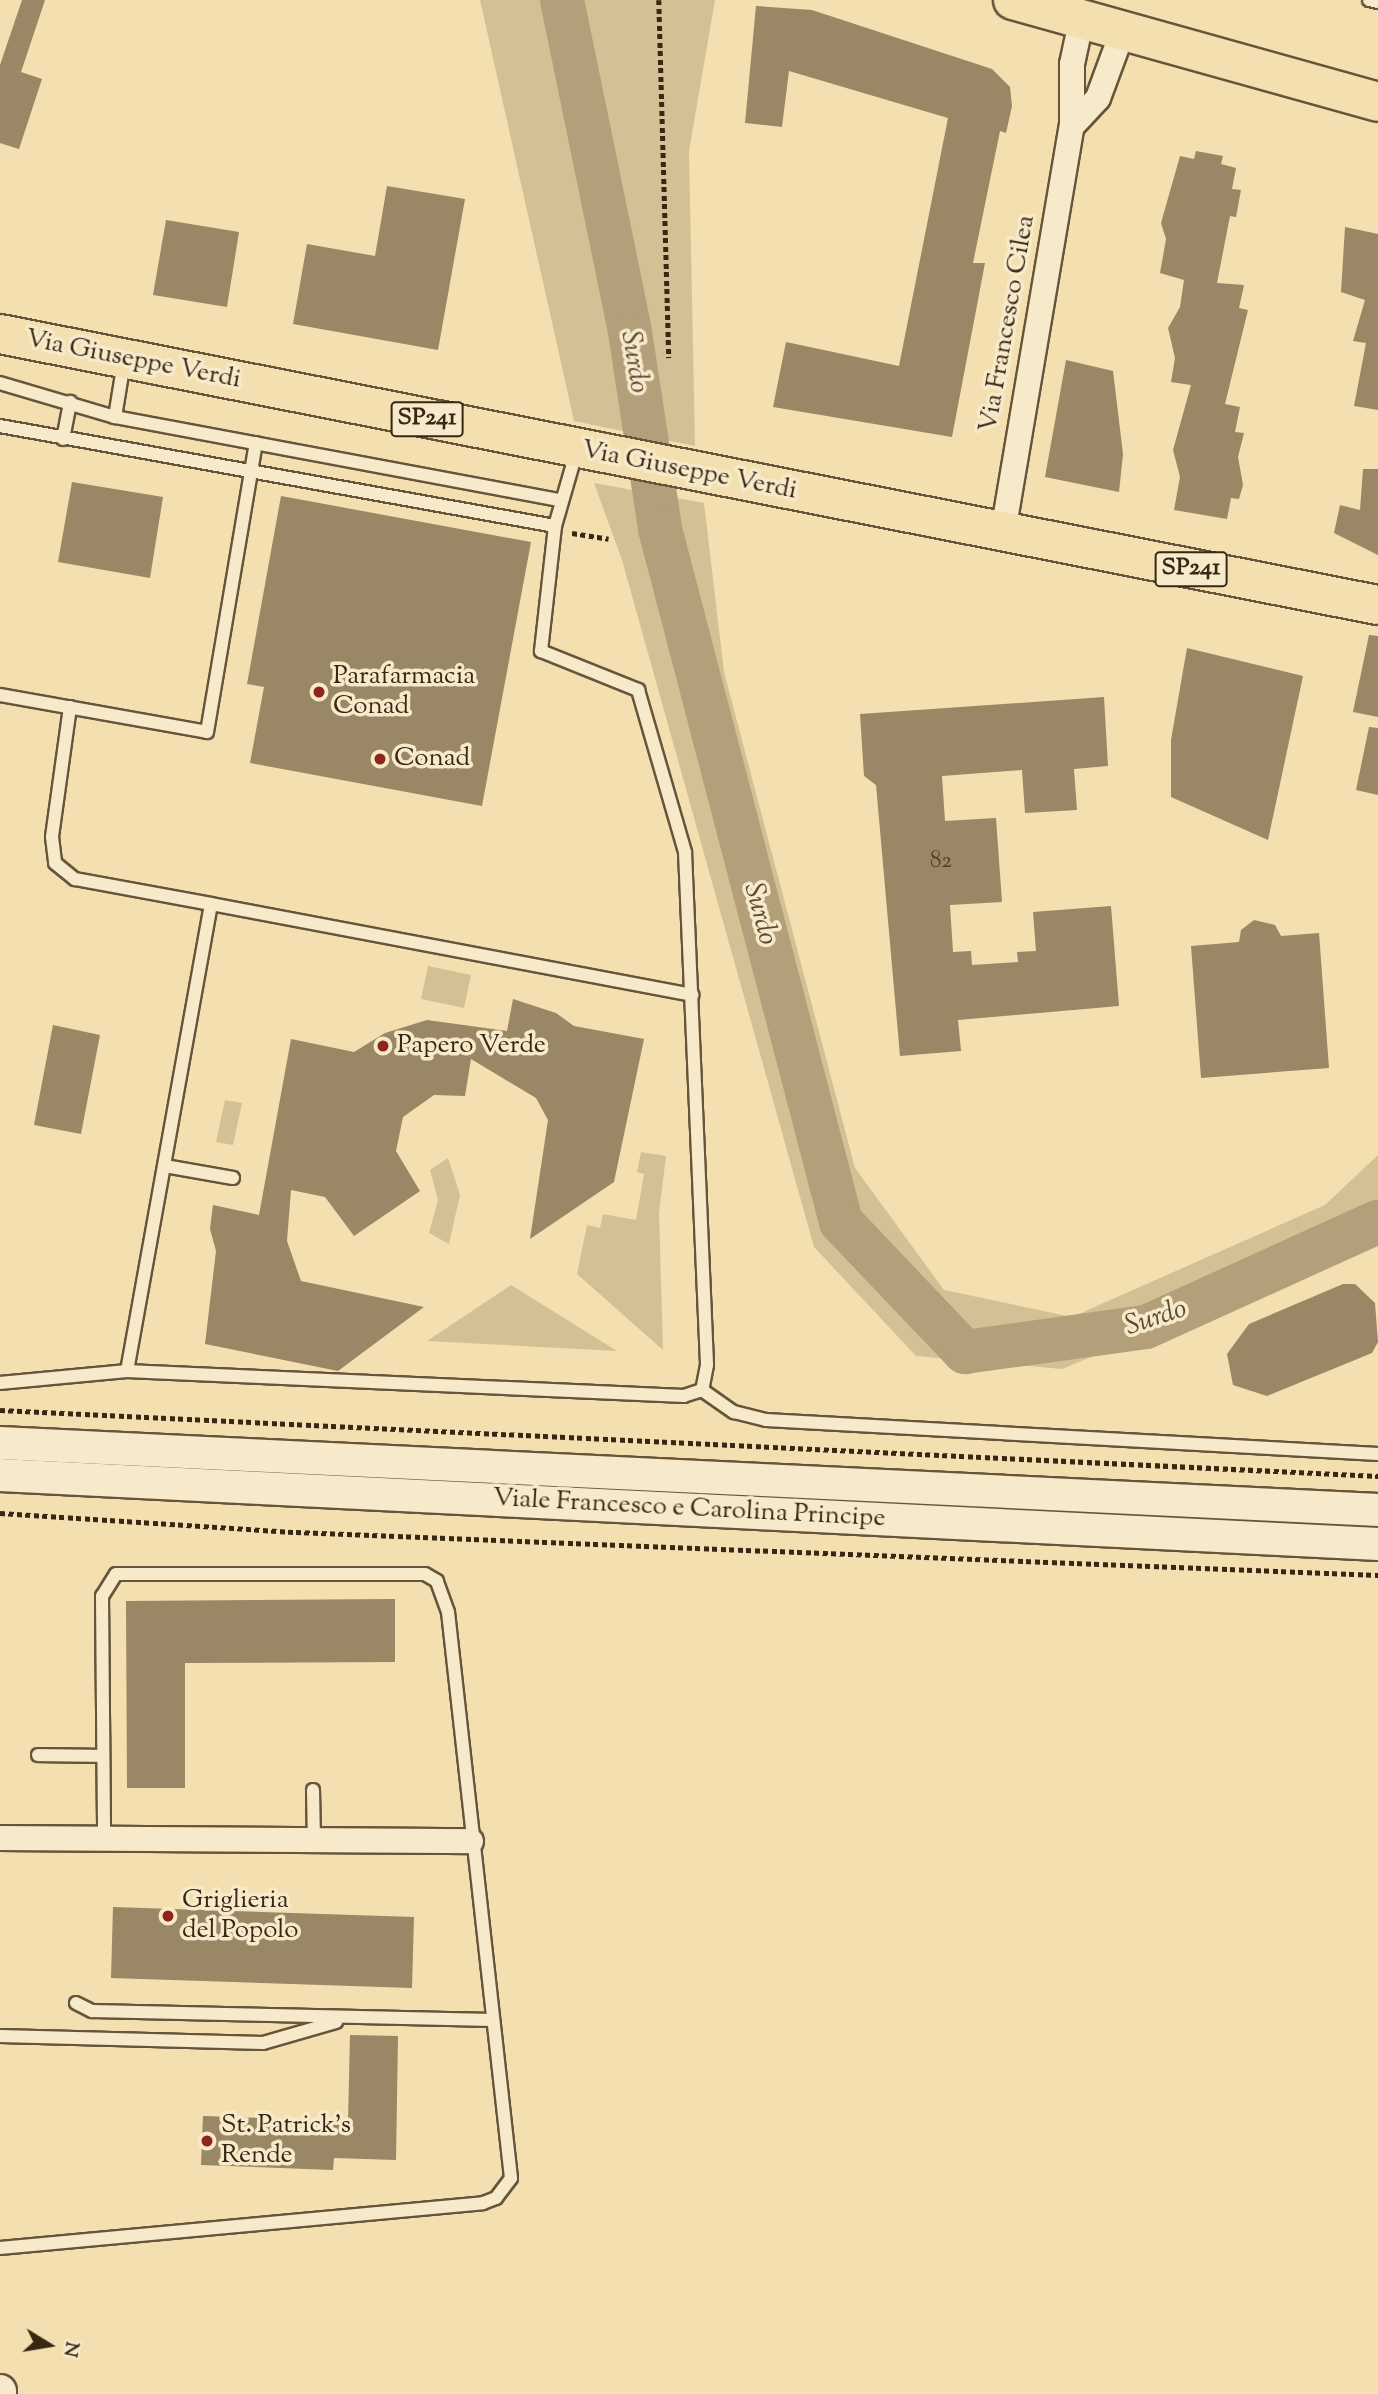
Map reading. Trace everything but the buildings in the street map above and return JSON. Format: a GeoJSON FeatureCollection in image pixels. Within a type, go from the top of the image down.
{"type":"FeatureCollection","features":[{"type":"Feature","properties":{"kind":"main road"},"geometry":{"type":"LineString","coordinates":[[1013,0],[1082,22],[1378,103]]}},
{"type":"Feature","properties":{"kind":"main road","name":"Via Giuseppe Verdi"},"geometry":{"type":"LineString","coordinates":[[0,334],[577,450],[1378,605]]}},
{"type":"Feature","properties":{"kind":"street","name":"Via Francesco Cilea"},"geometry":{"type":"LineString","coordinates":[[1003,532],[1072,126],[1072,64],[1082,22]]}},
{"type":"Feature","properties":{"kind":"street"},"geometry":{"type":"LineString","coordinates":[[1072,126],[1098,98],[1122,33]]}},
{"type":"Feature","properties":{"kind":"street","name":"Viale Francesco e Carolina Principe"},"geometry":{"type":"LineString","coordinates":[[0,1443],[1378,1510]]}},
{"type":"Feature","properties":{"kind":"street","name":"Viale Francesco e Carolina Principe"},"geometry":{"type":"LineString","coordinates":[[0,1475],[1378,1544]]}},
{"type":"Feature","properties":{"kind":"street"},"geometry":{"type":"LineString","coordinates":[[0,1838],[471,1841]]}},
{"type":"Feature","properties":{"kind":"lane"},"geometry":{"type":"LineString","coordinates":[[1369,0],[1378,2]]}},
{"type":"Feature","properties":{"kind":"lane"},"geometry":{"type":"LineString","coordinates":[[115,417],[125,358]]}},
{"type":"Feature","properties":{"kind":"lane"},"geometry":{"type":"LineString","coordinates":[[0,383],[70,401],[115,417],[560,500]]}},
{"type":"Feature","properties":{"kind":"lane"},"geometry":{"type":"LineString","coordinates":[[64,439],[70,401]]}},
{"type":"Feature","properties":{"kind":"lane"},"geometry":{"type":"LineString","coordinates":[[0,426],[555,528]]}},
{"type":"Feature","properties":{"kind":"lane"},"geometry":{"type":"LineString","coordinates":[[0,695],[207,732],[256,443]]}},
{"type":"Feature","properties":{"kind":"lane"},"geometry":{"type":"LineString","coordinates":[[577,450],[560,500],[541,651],[630,685],[642,696],[685,852],[707,1366],[702,1390]]}},
{"type":"Feature","properties":{"kind":"lane"},"geometry":{"type":"LineString","coordinates":[[71,707],[52,837],[55,863],[75,879],[691,995]]}},
{"type":"Feature","properties":{"kind":"lane"},"geometry":{"type":"LineString","coordinates":[[127,1371],[211,904]]}},
{"type":"Feature","properties":{"kind":"lane"},"geometry":{"type":"LineString","coordinates":[[165,1166],[233,1178]]}},
{"type":"Feature","properties":{"kind":"lane"},"geometry":{"type":"LineString","coordinates":[[0,1383],[127,1371],[675,1395],[702,1390],[734,1412],[766,1420],[1378,1454]]}},
{"type":"Feature","properties":{"kind":"lane"},"geometry":{"type":"LineString","coordinates":[[0,2248],[496,2198],[511,2178],[471,1841],[448,1612],[438,1581],[425,1574],[116,1574],[102,1596],[104,1838]]}},
{"type":"Feature","properties":{"kind":"lane"},"geometry":{"type":"LineString","coordinates":[[38,1755],[103,1756]]}},
{"type":"Feature","properties":{"kind":"lane"},"geometry":{"type":"LineString","coordinates":[[313,1790],[314,1840]]}},
{"type":"Feature","properties":{"kind":"lane"},"geometry":{"type":"LineString","coordinates":[[76,2003],[92,2011],[349,2019],[494,2020]]}},
{"type":"Feature","properties":{"kind":"lane"},"geometry":{"type":"LineString","coordinates":[[0,2036],[263,2043],[349,2019]]}},
{"type":"Feature","properties":{"kind":"path"},"geometry":{"type":"LineString","coordinates":[[659,0],[669,358]]}},
{"type":"Feature","properties":{"kind":"path"},"geometry":{"type":"LineString","coordinates":[[555,528],[609,539]]}},
{"type":"Feature","properties":{"kind":"path"},"geometry":{"type":"LineString","coordinates":[[0,1410],[1378,1476]]}},
{"type":"Feature","properties":{"kind":"path"},"geometry":{"type":"LineString","coordinates":[[0,1513],[296,1532],[1378,1575]]}},
{"type":"Feature","properties":{"kind":"shaded area"},"geometry":{"type":"Polygon","coordinates":[[[480,0],[715,0],[689,151],[695,446],[574,421],[480,0]]]}},
{"type":"Feature","properties":{"kind":"shaded area"},"geometry":{"type":"Polygon","coordinates":[[[594,483],[704,503],[724,672],[855,1168],[944,1290],[1072,1317],[1325,1205],[1378,1155],[1378,1239],[1062,1369],[916,1356],[814,1247],[622,560],[594,483]]]}},
{"type":"Feature","properties":{"kind":"shaded area"},"geometry":{"type":"Polygon","coordinates":[[[428,966],[471,975],[464,1008],[421,999],[428,966]]]}},
{"type":"Feature","properties":{"kind":"shaded area"},"geometry":{"type":"Polygon","coordinates":[[[225,1100],[242,1103],[233,1145],[216,1142],[225,1100]]]}},
{"type":"Feature","properties":{"kind":"shaded area"},"geometry":{"type":"Polygon","coordinates":[[[641,1152],[666,1156],[659,1213],[663,1350],[577,1274],[587,1225],[600,1228],[603,1214],[636,1220],[644,1174],[637,1172],[641,1152]]]}},
{"type":"Feature","properties":{"kind":"shaded area"},"geometry":{"type":"Polygon","coordinates":[[[448,1158],[460,1195],[449,1244],[429,1233],[438,1200],[430,1170],[448,1158]]]}},
{"type":"Feature","properties":{"kind":"shaded area"},"geometry":{"type":"Polygon","coordinates":[[[511,1285],[617,1351],[427,1341],[511,1285]]]}},
{"type":"Feature","properties":{"kind":"waterway","name":"Surdo"},"geometry":{"type":"LineString","coordinates":[[562,0],[630,332],[660,529],[841,1222],[965,1352],[1146,1327],[1378,1222]]}},
{"type":"Feature","properties":{"kind":"place","name":"Parafarmacia Conad"},"geometry":{"type":"Point","coordinates":[319,692]}},
{"type":"Feature","properties":{"kind":"place","name":"Conad"},"geometry":{"type":"Point","coordinates":[380,759]}},
{"type":"Feature","properties":{"kind":"place","name":"Papero Verde"},"geometry":{"type":"Point","coordinates":[383,1046]}},
{"type":"Feature","properties":{"kind":"place","name":"Griglieria del Popolo"},"geometry":{"type":"Point","coordinates":[168,1916]}},
{"type":"Feature","properties":{"kind":"place","name":"St. Patrick's Rende"},"geometry":{"type":"Point","coordinates":[207,2141]}}]}
